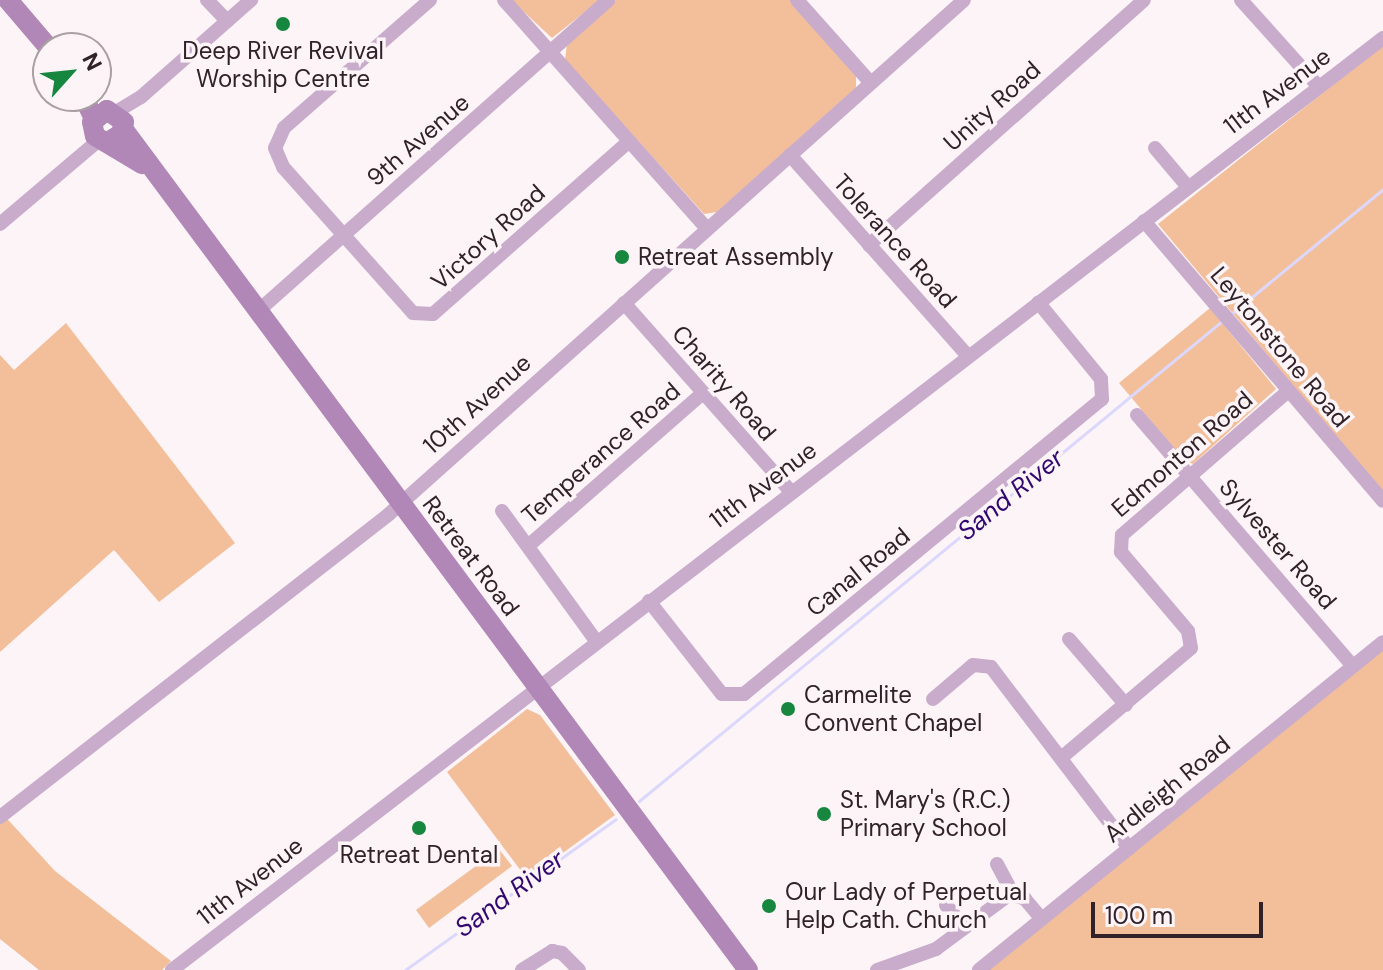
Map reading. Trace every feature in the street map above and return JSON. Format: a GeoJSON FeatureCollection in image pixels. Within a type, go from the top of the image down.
{"type":"FeatureCollection","features":[{"type":"Feature","properties":{"kind":"main road"},"geometry":{"type":"LineString","coordinates":[[8,0],[35,32]]}},
{"type":"Feature","properties":{"kind":"main road","name":"Retreat Road"},"geometry":{"type":"LineString","coordinates":[[106,122],[154,174],[748,970]]}},
{"type":"Feature","properties":{"kind":"street"},"geometry":{"type":"LineString","coordinates":[[207,0],[227,21]]}},
{"type":"Feature","properties":{"kind":"street"},"geometry":{"type":"LineString","coordinates":[[0,224],[75,158],[106,122],[141,97],[251,0]]}},
{"type":"Feature","properties":{"kind":"street"},"geometry":{"type":"LineString","coordinates":[[343,235],[278,161],[277,137],[430,0]]}},
{"type":"Feature","properties":{"kind":"street"},"geometry":{"type":"LineString","coordinates":[[504,0],[707,229]]}},
{"type":"Feature","properties":{"kind":"street","name":"9th Avenue"},"geometry":{"type":"LineString","coordinates":[[257,312],[609,0]]}},
{"type":"Feature","properties":{"kind":"street"},"geometry":{"type":"LineString","coordinates":[[797,0],[871,83]]}},
{"type":"Feature","properties":{"kind":"street","name":"10th Avenue"},"geometry":{"type":"LineString","coordinates":[[0,817],[399,504],[964,0]]}},
{"type":"Feature","properties":{"kind":"street","name":"Unity Road"},"geometry":{"type":"LineString","coordinates":[[869,245],[1144,0]]}},
{"type":"Feature","properties":{"kind":"street"},"geometry":{"type":"LineString","coordinates":[[1241,0],[1319,87]]}},
{"type":"Feature","properties":{"kind":"street","name":"11th Avenue"},"geometry":{"type":"LineString","coordinates":[[172,970],[537,686],[1383,38]]}},
{"type":"Feature","properties":{"kind":"street","name":"Victory Road"},"geometry":{"type":"LineString","coordinates":[[343,235],[413,313],[428,316],[629,141]]}},
{"type":"Feature","properties":{"kind":"street"},"geometry":{"type":"LineString","coordinates":[[1155,148],[1188,187]]}},
{"type":"Feature","properties":{"kind":"street","name":"Tolerance Road"},"geometry":{"type":"LineString","coordinates":[[790,155],[968,356]]}},
{"type":"Feature","properties":{"kind":"street","name":"Leytonstone Road"},"geometry":{"type":"LineString","coordinates":[[1144,221],[1383,501]]}},
{"type":"Feature","properties":{"kind":"street","name":"Canal Road"},"geometry":{"type":"LineString","coordinates":[[649,601],[722,694],[740,697],[1099,402],[1105,390],[1101,379],[1038,302]]}},
{"type":"Feature","properties":{"kind":"street","name":"Charity Road"},"geometry":{"type":"LineString","coordinates":[[624,303],[791,492]]}},
{"type":"Feature","properties":{"kind":"street","name":"Edmonton Road"},"geometry":{"type":"LineString","coordinates":[[1061,758],[1187,656],[1192,644],[1188,631],[1123,556],[1119,542],[1288,391]]}},
{"type":"Feature","properties":{"kind":"street","name":"Temperance Road"},"geometry":{"type":"LineString","coordinates":[[528,546],[703,393]]}},
{"type":"Feature","properties":{"kind":"street","name":"Sylvester Road"},"geometry":{"type":"LineString","coordinates":[[1137,415],[1353,666]]}},
{"type":"Feature","properties":{"kind":"street"},"geometry":{"type":"LineString","coordinates":[[502,511],[596,641]]}},
{"type":"Feature","properties":{"kind":"street"},"geometry":{"type":"LineString","coordinates":[[1069,639],[1126,705]]}},
{"type":"Feature","properties":{"kind":"street","name":"Ardleigh Road"},"geometry":{"type":"LineString","coordinates":[[979,970],[1383,642]]}},
{"type":"Feature","properties":{"kind":"street"},"geometry":{"type":"LineString","coordinates":[[933,699],[973,665],[987,665],[1129,848]]}},
{"type":"Feature","properties":{"kind":"street"},"geometry":{"type":"LineString","coordinates":[[997,864],[1013,894],[1025,899],[1042,919]]}},
{"type":"Feature","properties":{"kind":"street"},"geometry":{"type":"LineString","coordinates":[[877,970],[936,949],[1013,894]]}},
{"type":"Feature","properties":{"kind":"street"},"geometry":{"type":"LineString","coordinates":[[946,905],[964,927]]}},
{"type":"Feature","properties":{"kind":"street"},"geometry":{"type":"LineString","coordinates":[[522,970],[552,951],[562,953],[579,970]]}},
{"type":"Feature","properties":{"kind":"shaded area"},"geometry":{"type":"Polygon","coordinates":[[[511,0],[600,0],[552,38],[511,0]]]}},
{"type":"Feature","properties":{"kind":"shaded area"},"geometry":{"type":"Polygon","coordinates":[[[616,0],[791,0],[856,75],[856,88],[717,212],[704,214],[565,60],[567,44],[616,0]]]}},
{"type":"Feature","properties":{"kind":"shaded area"},"geometry":{"type":"Polygon","coordinates":[[[1383,45],[1383,493],[1158,224],[1383,45]]]}},
{"type":"Feature","properties":{"kind":"shaded area"},"geometry":{"type":"Polygon","coordinates":[[[1210,308],[1276,389],[1193,464],[1184,460],[1119,383],[1210,308]]]}},
{"type":"Feature","properties":{"kind":"shaded area"},"geometry":{"type":"Polygon","coordinates":[[[66,323],[235,543],[159,602],[114,550],[0,652],[0,355],[14,370],[66,323]]]}},
{"type":"Feature","properties":{"kind":"shaded area"},"geometry":{"type":"Polygon","coordinates":[[[1383,649],[1383,970],[988,970],[1383,649]]]}},
{"type":"Feature","properties":{"kind":"shaded area"},"geometry":{"type":"Polygon","coordinates":[[[527,709],[540,715],[615,815],[527,879],[447,772],[527,709]]]}},
{"type":"Feature","properties":{"kind":"shaded area"},"geometry":{"type":"Polygon","coordinates":[[[0,811],[55,871],[171,961],[162,970],[39,970],[0,939],[0,811]]]}},
{"type":"Feature","properties":{"kind":"shaded area"},"geometry":{"type":"Polygon","coordinates":[[[499,849],[512,866],[429,928],[416,910],[499,849]]]}},
{"type":"Feature","properties":{"kind":"waterway","name":"Sand River"},"geometry":{"type":"LineString","coordinates":[[1231,314],[1383,189]]}},
{"type":"Feature","properties":{"kind":"waterway","name":"Sand River"},"geometry":{"type":"LineString","coordinates":[[639,801],[1222,321]]}},
{"type":"Feature","properties":{"kind":"waterway","name":"Sand River"},"geometry":{"type":"LineString","coordinates":[[405,970],[616,819]]}},
{"type":"Feature","properties":{"kind":"place","name":"Deep River Revival Worship Centre"},"geometry":{"type":"Point","coordinates":[283,24]}},
{"type":"Feature","properties":{"kind":"place","name":"Retreat Assembly"},"geometry":{"type":"Point","coordinates":[622,257]}},
{"type":"Feature","properties":{"kind":"place","name":"Carmelite Convent Chapel"},"geometry":{"type":"Point","coordinates":[788,709]}},
{"type":"Feature","properties":{"kind":"place","name":"St. Mary's (R.C.) Primary School"},"geometry":{"type":"Point","coordinates":[824,814]}},
{"type":"Feature","properties":{"kind":"place","name":"Retreat Dental"},"geometry":{"type":"Point","coordinates":[419,828]}},
{"type":"Feature","properties":{"kind":"place","name":"Our Lady of Perpetual Help Cath. Church"},"geometry":{"type":"Point","coordinates":[769,906]}}]}
